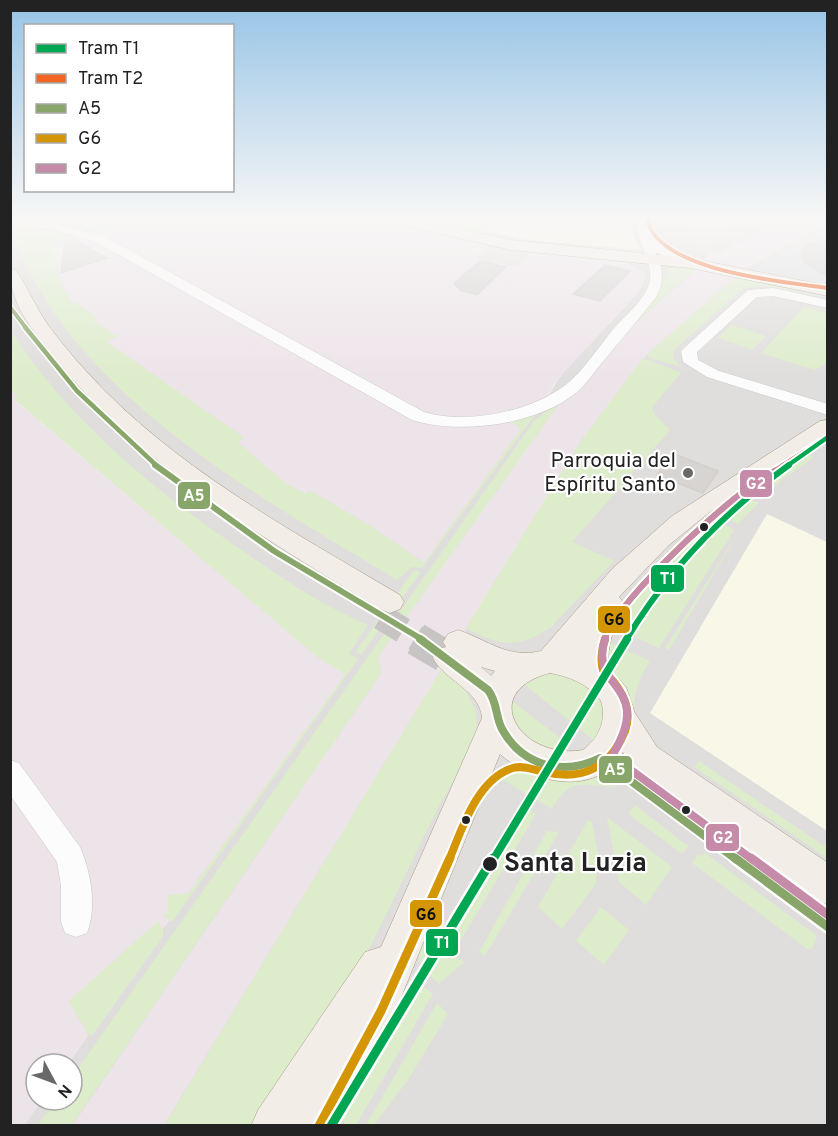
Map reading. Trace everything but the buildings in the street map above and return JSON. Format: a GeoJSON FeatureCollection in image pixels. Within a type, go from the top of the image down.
{"type":"FeatureCollection","features":[{"type":"Feature","properties":{"kind":"main road"},"geometry":{"type":"LineString","coordinates":[[727,271],[828,291]]}},
{"type":"Feature","properties":{"kind":"main road"},"geometry":{"type":"LineString","coordinates":[[10,274],[32,314],[57,347],[95,391],[130,423],[191,474],[386,609],[250,536],[168,476],[80,396],[41,350],[10,306]]}},
{"type":"Feature","properties":{"kind":"main road"},"geometry":{"type":"LineString","coordinates":[[301,1119],[410,924],[461,809],[508,678],[568,644],[599,601],[660,541],[712,499],[828,426]]}},
{"type":"Feature","properties":{"kind":"main road"},"geometry":{"type":"LineString","coordinates":[[594,674],[594,637],[604,615],[661,554],[740,483]]}},
{"type":"Feature","properties":{"kind":"main road"},"geometry":{"type":"LineString","coordinates":[[530,759],[512,744],[496,711],[462,667],[453,650],[536,664],[576,665],[594,674],[615,696],[621,719],[645,758]]}},
{"type":"Feature","properties":{"kind":"main road"},"geometry":{"type":"LineString","coordinates":[[461,809],[494,769],[513,760],[530,759],[554,766],[574,767],[595,762],[603,755],[621,719]]}},
{"type":"Feature","properties":{"kind":"main road"},"geometry":{"type":"LineString","coordinates":[[603,755],[628,754],[645,758],[828,886]]}},
{"type":"Feature","properties":{"kind":"street"},"geometry":{"type":"LineString","coordinates":[[160,271],[418,416],[437,422],[457,424],[512,415],[560,397],[572,388],[609,341],[649,297],[656,284],[656,271]]}},
{"type":"Feature","properties":{"kind":"street"},"geometry":{"type":"LineString","coordinates":[[828,304],[773,292],[753,292],[689,351],[688,356],[691,362],[713,374],[828,410]]}},
{"type":"Feature","properties":{"kind":"street"},"geometry":{"type":"LineString","coordinates":[[10,772],[70,857],[76,886],[76,922]]}},
{"type":"Feature","properties":{"kind":"shaded area"},"geometry":{"type":"Polygon","coordinates":[[[10,271],[129,271],[521,429],[545,401],[627,271],[827,271],[827,1125],[24,1125],[33,1112],[84,1112],[84,1052],[76,1052],[172,916],[316,656],[13,398],[18,396],[10,389],[10,271]]]}},
{"type":"Feature","properties":{"kind":"shaded area"},"geometry":{"type":"Polygon","coordinates":[[[57,271],[642,271],[645,273],[644,283],[638,293],[554,383],[545,401],[509,420],[521,429],[424,563],[369,525],[309,490],[305,494],[287,484],[238,443],[243,437],[105,341],[116,337],[72,304],[57,271]]]}},
{"type":"Feature","properties":{"kind":"shaded area"},"geometry":{"type":"Polygon","coordinates":[[[693,271],[756,271],[827,285],[827,289],[742,272],[647,354],[581,441],[164,1125],[72,1126],[82,1112],[84,1112],[84,1108],[381,673],[378,657],[545,420],[627,331],[693,271]]]}},
{"type":"Feature","properties":{"kind":"shaded area"},"geometry":{"type":"Polygon","coordinates":[[[759,271],[819,271],[827,276],[827,284],[759,271]]]}},
{"type":"Feature","properties":{"kind":"shaded area"},"geometry":{"type":"Polygon","coordinates":[[[10,389],[18,396],[13,399],[316,656],[346,674],[172,916],[163,929],[163,936],[93,1034],[88,1035],[76,1052],[24,1052],[24,1112],[34,1112],[24,1126],[10,1125],[10,389]]]}},
{"type":"Feature","properties":{"kind":"shaded area"},"geometry":{"type":"Polygon","coordinates":[[[767,514],[827,542],[827,831],[650,713],[767,514]]]}},
{"type":"Feature","properties":{"kind":"green space"},"geometry":{"type":"Polygon","coordinates":[[[31,271],[57,271],[71,304],[77,302],[98,318],[94,320],[117,337],[106,341],[243,437],[238,443],[287,484],[305,494],[309,490],[369,525],[424,563],[521,429],[509,420],[537,412],[422,568],[412,567],[397,580],[229,476],[174,435],[122,390],[76,342],[39,289],[31,271]]]}},
{"type":"Feature","properties":{"kind":"green space"},"geometry":{"type":"Polygon","coordinates":[[[668,271],[693,271],[627,331],[656,297],[664,278],[668,278],[668,271]]]}},
{"type":"Feature","properties":{"kind":"green space"},"geometry":{"type":"Polygon","coordinates":[[[736,277],[827,298],[766,286],[743,288],[674,350],[673,358],[681,367],[650,358],[647,354],[736,277]]]}},
{"type":"Feature","properties":{"kind":"green space"},"geometry":{"type":"Polygon","coordinates":[[[804,307],[827,313],[827,363],[814,370],[761,353],[804,307]]]}},
{"type":"Feature","properties":{"kind":"green space"},"geometry":{"type":"Polygon","coordinates":[[[732,325],[766,336],[752,350],[718,338],[732,325]]]}},
{"type":"Feature","properties":{"kind":"green space"},"geometry":{"type":"Polygon","coordinates":[[[11,331],[60,396],[117,453],[148,480],[212,530],[275,573],[320,601],[368,625],[349,654],[358,659],[172,922],[163,915],[168,912],[168,895],[189,893],[345,674],[316,656],[13,398],[18,396],[11,389],[11,331]]]}},
{"type":"Feature","properties":{"kind":"green space"},"geometry":{"type":"Polygon","coordinates":[[[643,358],[681,373],[652,407],[653,413],[670,430],[572,542],[614,561],[551,627],[528,639],[518,642],[499,642],[466,628],[581,441],[643,358]]]}},
{"type":"Feature","properties":{"kind":"green space"},"geometry":{"type":"Polygon","coordinates":[[[557,407],[378,657],[381,673],[84,1107],[84,1060],[534,421],[550,409],[557,407]]]}},
{"type":"Feature","properties":{"kind":"green space"},"geometry":{"type":"Polygon","coordinates":[[[801,452],[814,457],[783,479],[761,500],[745,490],[801,452]]]}},
{"type":"Feature","properties":{"kind":"green space"},"geometry":{"type":"Polygon","coordinates":[[[736,495],[759,503],[738,524],[714,511],[736,495]]]}},
{"type":"Feature","properties":{"kind":"green space"},"geometry":{"type":"Polygon","coordinates":[[[714,519],[734,530],[659,648],[604,623],[637,584],[685,537],[691,540],[714,519]]]}},
{"type":"Feature","properties":{"kind":"green space"},"geometry":{"type":"Polygon","coordinates":[[[738,533],[669,650],[665,648],[738,533]]]}},
{"type":"Feature","properties":{"kind":"green space"},"geometry":{"type":"Polygon","coordinates":[[[414,570],[421,572],[361,655],[356,651],[414,570]]]}},
{"type":"Feature","properties":{"kind":"green space"},"geometry":{"type":"Polygon","coordinates":[[[601,638],[650,661],[636,690],[637,722],[605,663],[601,638]]]}},
{"type":"Feature","properties":{"kind":"green space"},"geometry":{"type":"Polygon","coordinates":[[[441,670],[463,687],[476,710],[477,732],[371,945],[255,1125],[164,1126],[441,670]]]}},
{"type":"Feature","properties":{"kind":"green space"},"geometry":{"type":"Polygon","coordinates":[[[544,670],[578,675],[607,706],[598,744],[519,680],[544,670]]]}},
{"type":"Feature","properties":{"kind":"green space"},"geometry":{"type":"Polygon","coordinates":[[[508,698],[560,738],[550,755],[518,736],[508,698]]]}},
{"type":"Feature","properties":{"kind":"green space"},"geometry":{"type":"Polygon","coordinates":[[[699,761],[827,848],[827,858],[694,767],[699,761]]]}},
{"type":"Feature","properties":{"kind":"green space"},"geometry":{"type":"Polygon","coordinates":[[[515,767],[601,773],[618,784],[614,787],[578,785],[572,787],[565,792],[552,809],[495,775],[515,767]]]}},
{"type":"Feature","properties":{"kind":"green space"},"geometry":{"type":"Polygon","coordinates":[[[521,805],[536,814],[461,940],[445,929],[521,805]]]}},
{"type":"Feature","properties":{"kind":"green space"},"geometry":{"type":"Polygon","coordinates":[[[635,805],[688,846],[682,854],[631,816],[629,813],[635,805]]]}},
{"type":"Feature","properties":{"kind":"green space"},"geometry":{"type":"Polygon","coordinates":[[[607,817],[672,867],[646,905],[619,882],[607,817]]]}},
{"type":"Feature","properties":{"kind":"green space"},"geometry":{"type":"Polygon","coordinates":[[[588,820],[592,822],[598,854],[596,884],[562,929],[538,907],[588,820]]]}},
{"type":"Feature","properties":{"kind":"green space"},"geometry":{"type":"Polygon","coordinates":[[[547,831],[559,832],[485,956],[479,952],[547,831]]]}},
{"type":"Feature","properties":{"kind":"green space"},"geometry":{"type":"Polygon","coordinates":[[[705,853],[817,936],[812,949],[807,949],[692,863],[699,854],[702,856],[705,853]]]}},
{"type":"Feature","properties":{"kind":"green space"},"geometry":{"type":"Polygon","coordinates":[[[601,907],[629,930],[604,965],[576,941],[601,907]]]}},
{"type":"Feature","properties":{"kind":"green space"},"geometry":{"type":"Polygon","coordinates":[[[158,921],[163,929],[163,936],[93,1034],[88,1035],[69,1001],[158,921]]]}},
{"type":"Feature","properties":{"kind":"green space"},"geometry":{"type":"Polygon","coordinates":[[[422,933],[464,962],[439,984],[420,962],[418,950],[422,933]]]}},
{"type":"Feature","properties":{"kind":"green space"},"geometry":{"type":"Polygon","coordinates":[[[411,985],[424,987],[433,994],[356,1125],[345,1125],[341,1105],[344,1094],[411,985]]]}},
{"type":"Feature","properties":{"kind":"green space"},"geometry":{"type":"Polygon","coordinates":[[[437,1003],[448,1014],[408,1080],[374,1125],[366,1125],[437,1003]]]}},
{"type":"Feature","properties":{"kind":"green space"},"geometry":{"type":"Polygon","coordinates":[[[47,1112],[81,1112],[72,1125],[38,1125],[47,1112]]]}},
{"type":"Feature","properties":{"kind":"tunnel"},"geometry":{"type":"LineString","coordinates":[[381,617],[419,640]]}},
{"type":"Feature","properties":{"kind":"tunnel"},"geometry":{"type":"LineString","coordinates":[[416,639],[448,658]]}},
{"type":"Feature","properties":{"kind":"tram line","name":"T2"},"geometry":{"type":"LineString","coordinates":[[730,271],[828,288]]}},
{"type":"Feature","properties":{"kind":"tram line","name":"T1"},"geometry":{"type":"LineString","coordinates":[[331,1126],[649,602],[688,555],[731,512],[778,473],[828,437]]}},
{"type":"Feature","properties":{"kind":"transit line","name":"A5"},"geometry":{"type":"LineString","coordinates":[[10,307],[77,391],[150,461],[189,492],[274,551],[443,654],[488,690],[497,704],[498,718],[507,736],[526,755],[558,768],[575,767],[600,758],[828,927]]}},
{"type":"Feature","properties":{"kind":"transit line","name":"G6"},"geometry":{"type":"LineString","coordinates":[[319,1126],[362,1050],[417,933],[469,813],[482,794],[493,781],[513,768],[525,767],[572,776],[593,771],[610,757],[624,733],[628,715],[621,691],[603,670],[602,647],[609,625],[667,560],[745,490],[828,437]]}},
{"type":"Feature","properties":{"kind":"transit line","name":"G2"},"geometry":{"type":"LineString","coordinates":[[828,437],[745,490],[667,560],[609,625],[602,647],[603,670],[627,701],[629,711],[626,731],[612,756],[828,915]]}},
{"type":"Feature","properties":{"kind":"place","name":"Parroquia del Espíritu Santo"},"geometry":{"type":"Point","coordinates":[688,473]}},
{"type":"Feature","properties":{"kind":"place","name":"Santa Luzia"},"geometry":{"type":"Point","coordinates":[490,864]}}]}
